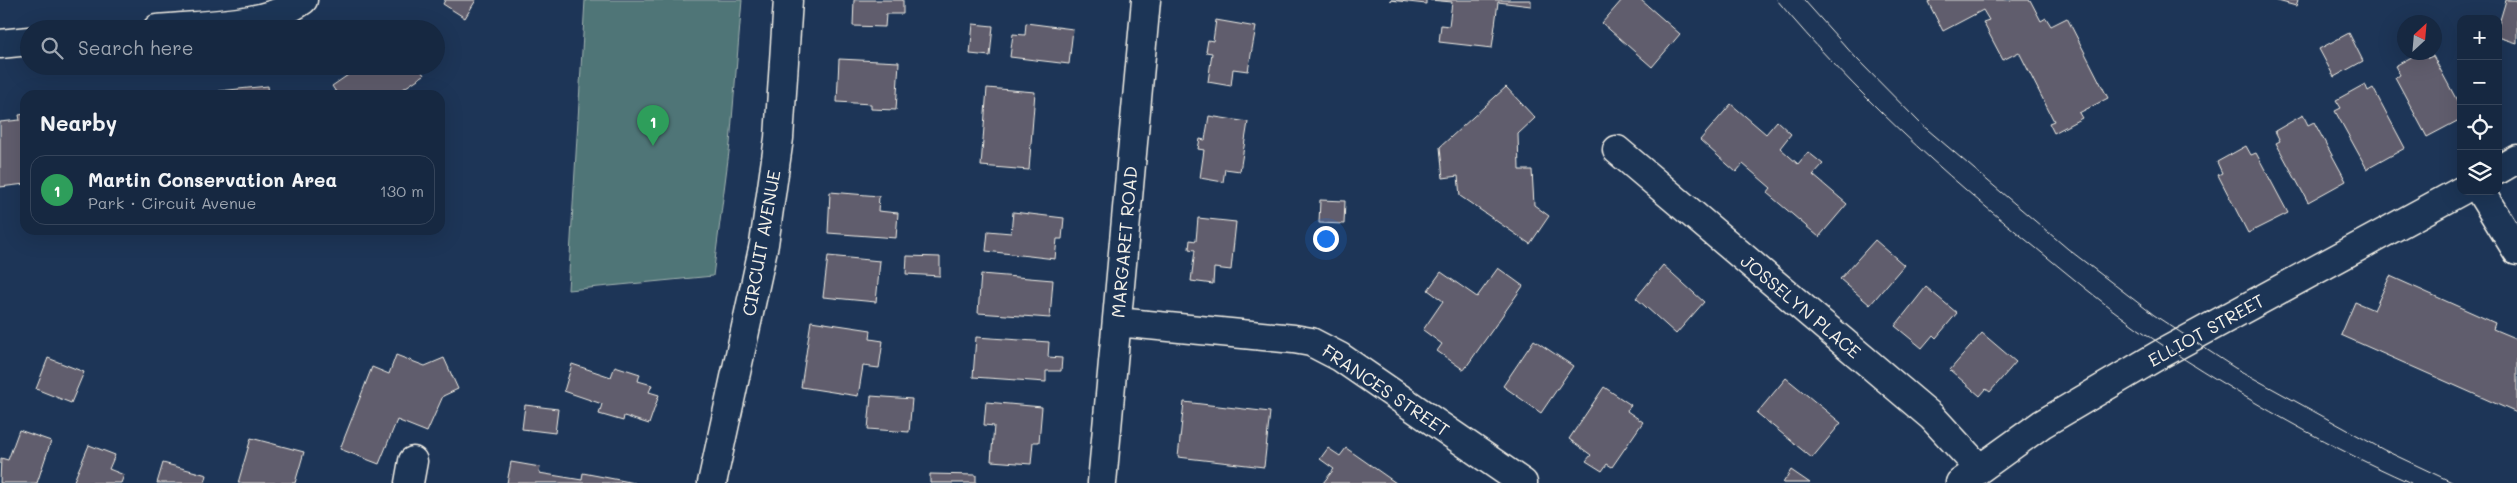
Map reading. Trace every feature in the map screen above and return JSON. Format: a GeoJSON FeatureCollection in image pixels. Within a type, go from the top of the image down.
{"type":"FeatureCollection","features":[{"type":"Feature","properties":{"kind":"street"},"geometry":{"type":"LineString","coordinates":[[248,20],[258,19],[293,7],[303,0]]}},
{"type":"Feature","properties":{"kind":"street","name":"CIRCUIT AVENUE"},"geometry":{"type":"LineString","coordinates":[[712,483],[764,244],[779,138],[788,0]]}},
{"type":"Feature","properties":{"kind":"street","name":"MARGARET ROAD"},"geometry":{"type":"LineString","coordinates":[[1102,483],[1146,0]]}},
{"type":"Feature","properties":{"kind":"street"},"geometry":{"type":"LineString","coordinates":[[0,44],[20,42]]}},
{"type":"Feature","properties":{"kind":"street","name":"JOSSELYN PLACE"},"geometry":{"type":"LineString","coordinates":[[1617,150],[1932,417],[1970,476]]}},
{"type":"Feature","properties":{"kind":"street"},"geometry":{"type":"LineString","coordinates":[[2502,168],[2517,159]]}},
{"type":"Feature","properties":{"kind":"street","name":"ELLIOT STREET"},"geometry":{"type":"LineString","coordinates":[[1970,476],[2042,424],[2159,355],[2457,193]]}},
{"type":"Feature","properties":{"kind":"street"},"geometry":{"type":"LineString","coordinates":[[2482,195],[2517,251]]}},
{"type":"Feature","properties":{"kind":"street","name":"FRANCES STREET"},"geometry":{"type":"LineString","coordinates":[[1117,322],[1294,339],[1319,345],[1340,357],[1523,483]]}},
{"type":"Feature","properties":{"kind":"green space"},"geometry":{"type":"Polygon","coordinates":[[[585,0],[742,0],[730,144],[713,276],[568,290],[585,0]]]}},
{"type":"Feature","properties":{"kind":"building"},"geometry":{"type":"Polygon","coordinates":[[[445,0],[476,0],[465,18],[443,4],[445,0]]]}},
{"type":"Feature","properties":{"kind":"building"},"geometry":{"type":"Polygon","coordinates":[[[854,0],[903,0],[903,14],[886,14],[885,27],[853,26],[854,0]]]}},
{"type":"Feature","properties":{"kind":"building"},"geometry":{"type":"Polygon","coordinates":[[[1390,0],[1426,0],[1426,4],[1390,0]]]}},
{"type":"Feature","properties":{"kind":"building"},"geometry":{"type":"Polygon","coordinates":[[[1430,0],[1531,0],[1531,6],[1498,2],[1492,48],[1439,42],[1441,25],[1449,26],[1452,2],[1430,0]]]}},
{"type":"Feature","properties":{"kind":"building"},"geometry":{"type":"Polygon","coordinates":[[[1622,0],[1641,0],[1680,34],[1652,67],[1602,23],[1622,0]]]}},
{"type":"Feature","properties":{"kind":"building"},"geometry":{"type":"Polygon","coordinates":[[[1932,0],[2030,0],[2041,21],[2046,18],[2051,26],[2067,18],[2108,98],[2079,113],[2082,118],[2054,133],[2049,123],[2054,121],[2019,52],[2003,60],[1983,22],[1989,20],[1983,10],[1943,31],[1928,2],[1932,0]]]}},
{"type":"Feature","properties":{"kind":"building"},"geometry":{"type":"Polygon","coordinates":[[[2274,0],[2298,0],[2296,6],[2274,0]]]}},
{"type":"Feature","properties":{"kind":"building"},"geometry":{"type":"Polygon","coordinates":[[[2506,0],[2517,0],[2517,43],[2502,38],[2502,15],[2506,0]]]}},
{"type":"Feature","properties":{"kind":"building"},"geometry":{"type":"Polygon","coordinates":[[[1216,20],[1256,27],[1248,71],[1233,69],[1231,86],[1208,82],[1212,53],[1206,52],[1208,40],[1213,41],[1216,20]]]}},
{"type":"Feature","properties":{"kind":"building"},"geometry":{"type":"Polygon","coordinates":[[[1026,23],[1073,29],[1069,64],[1010,57],[1013,34],[1025,35],[1026,23]]]}},
{"type":"Feature","properties":{"kind":"building"},"geometry":{"type":"Polygon","coordinates":[[[973,24],[993,26],[990,56],[970,54],[973,24]]]}},
{"type":"Feature","properties":{"kind":"building"},"geometry":{"type":"Polygon","coordinates":[[[2349,33],[2363,61],[2334,77],[2319,49],[2349,33]]]}},
{"type":"Feature","properties":{"kind":"building"},"geometry":{"type":"Polygon","coordinates":[[[839,59],[899,62],[896,110],[871,109],[871,104],[837,102],[839,59]]]}},
{"type":"Feature","properties":{"kind":"building"},"geometry":{"type":"Polygon","coordinates":[[[2406,60],[2435,60],[2457,101],[2457,121],[2427,137],[2395,77],[2400,75],[2395,66],[2406,60]]]}},
{"type":"Feature","properties":{"kind":"building"},"geometry":{"type":"Polygon","coordinates":[[[348,75],[424,75],[402,90],[335,90],[332,86],[348,75]]]}},
{"type":"Feature","properties":{"kind":"building"},"geometry":{"type":"Polygon","coordinates":[[[2365,84],[2368,91],[2373,88],[2405,148],[2367,169],[2335,111],[2341,108],[2336,100],[2365,84]]]}},
{"type":"Feature","properties":{"kind":"building"},"geometry":{"type":"Polygon","coordinates":[[[268,86],[268,90],[229,90],[268,86]]]}},
{"type":"Feature","properties":{"kind":"building"},"geometry":{"type":"Polygon","coordinates":[[[1506,87],[1535,118],[1518,134],[1519,170],[1532,170],[1534,205],[1549,216],[1530,244],[1460,196],[1458,176],[1443,178],[1440,147],[1506,87]]]}},
{"type":"Feature","properties":{"kind":"building"},"geometry":{"type":"Polygon","coordinates":[[[987,88],[1035,92],[1029,170],[981,166],[987,88]]]}},
{"type":"Feature","properties":{"kind":"building"},"geometry":{"type":"Polygon","coordinates":[[[1731,104],[1766,134],[1777,121],[1791,134],[1780,148],[1798,164],[1808,152],[1823,164],[1813,175],[1847,204],[1819,237],[1767,193],[1771,188],[1743,164],[1736,172],[1700,140],[1731,104]]]}},
{"type":"Feature","properties":{"kind":"building"},"geometry":{"type":"Polygon","coordinates":[[[2303,115],[2308,125],[2314,122],[2346,181],[2308,202],[2276,143],[2280,141],[2275,131],[2303,115]]]}},
{"type":"Feature","properties":{"kind":"building"},"geometry":{"type":"Polygon","coordinates":[[[1209,116],[1248,122],[1240,171],[1225,169],[1223,182],[1200,178],[1204,150],[1198,149],[1200,139],[1205,140],[1209,116]]]}},
{"type":"Feature","properties":{"kind":"building"},"geometry":{"type":"Polygon","coordinates":[[[20,120],[20,185],[0,187],[0,122],[20,120]]]}},
{"type":"Feature","properties":{"kind":"building"},"geometry":{"type":"Polygon","coordinates":[[[2246,146],[2251,155],[2256,153],[2288,213],[2248,233],[2218,175],[2222,173],[2217,162],[2246,146]]]}},
{"type":"Feature","properties":{"kind":"building"},"geometry":{"type":"Polygon","coordinates":[[[830,192],[879,196],[878,211],[898,213],[896,238],[828,233],[830,192]]]}},
{"type":"Feature","properties":{"kind":"building"},"geometry":{"type":"Polygon","coordinates":[[[1320,200],[1345,201],[1344,224],[1319,223],[1320,200]]]}},
{"type":"Feature","properties":{"kind":"building"},"geometry":{"type":"Polygon","coordinates":[[[1013,212],[1064,218],[1062,239],[1057,239],[1055,259],[986,251],[988,231],[1011,233],[1013,212]]]}},
{"type":"Feature","properties":{"kind":"building"},"geometry":{"type":"Polygon","coordinates":[[[1198,218],[1236,222],[1231,270],[1214,268],[1213,284],[1191,281],[1195,250],[1189,249],[1190,240],[1196,241],[1198,218]]]}},
{"type":"Feature","properties":{"kind":"building"},"geometry":{"type":"Polygon","coordinates":[[[1875,240],[1904,265],[1870,305],[1840,279],[1875,240]]]}},
{"type":"Feature","properties":{"kind":"building"},"geometry":{"type":"Polygon","coordinates":[[[828,256],[880,261],[876,302],[823,297],[828,256]]]}},
{"type":"Feature","properties":{"kind":"building"},"geometry":{"type":"Polygon","coordinates":[[[907,256],[940,257],[940,276],[906,274],[907,256]]]}},
{"type":"Feature","properties":{"kind":"building"},"geometry":{"type":"Polygon","coordinates":[[[1663,265],[1704,302],[1676,334],[1636,298],[1663,265]]]}},
{"type":"Feature","properties":{"kind":"building"},"geometry":{"type":"Polygon","coordinates":[[[1498,268],[1523,286],[1464,370],[1437,351],[1442,344],[1423,330],[1443,301],[1428,290],[1441,272],[1477,297],[1498,268]]]}},
{"type":"Feature","properties":{"kind":"building"},"geometry":{"type":"Polygon","coordinates":[[[981,274],[1053,280],[1050,318],[978,313],[981,274]]]}},
{"type":"Feature","properties":{"kind":"building"},"geometry":{"type":"Polygon","coordinates":[[[2390,276],[2495,323],[2493,329],[2517,339],[2517,413],[2341,335],[2355,302],[2374,310],[2390,276]]]}},
{"type":"Feature","properties":{"kind":"building"},"geometry":{"type":"Polygon","coordinates":[[[1926,287],[1957,313],[1936,338],[1933,335],[1922,348],[1895,326],[1926,287]]]}},
{"type":"Feature","properties":{"kind":"building"},"geometry":{"type":"Polygon","coordinates":[[[811,321],[871,330],[870,339],[883,341],[879,368],[863,366],[858,396],[801,387],[811,321]]]}},
{"type":"Feature","properties":{"kind":"building"},"geometry":{"type":"Polygon","coordinates":[[[1982,333],[2016,362],[1990,392],[1986,389],[1980,396],[1950,370],[1982,333]]]}},
{"type":"Feature","properties":{"kind":"building"},"geometry":{"type":"Polygon","coordinates":[[[976,337],[1049,342],[1048,357],[1062,358],[1061,371],[1046,371],[1046,382],[973,377],[976,337]]]}},
{"type":"Feature","properties":{"kind":"building"},"geometry":{"type":"Polygon","coordinates":[[[1534,340],[1573,366],[1541,413],[1503,386],[1534,340]]]}},
{"type":"Feature","properties":{"kind":"building"},"geometry":{"type":"Polygon","coordinates":[[[396,355],[425,366],[444,358],[458,389],[443,396],[427,432],[397,420],[379,464],[340,449],[372,367],[389,374],[396,355]]]}},
{"type":"Feature","properties":{"kind":"building"},"geometry":{"type":"Polygon","coordinates":[[[48,358],[84,372],[71,403],[36,389],[48,358]]]}},
{"type":"Feature","properties":{"kind":"building"},"geometry":{"type":"Polygon","coordinates":[[[572,364],[611,377],[615,366],[640,374],[638,381],[652,385],[649,392],[659,395],[649,424],[624,416],[623,421],[599,414],[602,404],[564,391],[572,364]]]}},
{"type":"Feature","properties":{"kind":"building"},"geometry":{"type":"Polygon","coordinates":[[[1786,378],[1841,423],[1812,458],[1757,413],[1786,378]]]}},
{"type":"Feature","properties":{"kind":"building"},"geometry":{"type":"Polygon","coordinates":[[[1604,387],[1631,405],[1627,411],[1643,422],[1612,467],[1607,464],[1602,471],[1586,461],[1591,455],[1569,439],[1604,387]]]}},
{"type":"Feature","properties":{"kind":"building"},"geometry":{"type":"Polygon","coordinates":[[[871,396],[912,399],[909,432],[868,429],[871,396]]]}},
{"type":"Feature","properties":{"kind":"building"},"geometry":{"type":"Polygon","coordinates":[[[986,402],[1042,407],[1039,442],[1033,442],[1031,464],[991,461],[994,426],[984,425],[986,402]]]}},
{"type":"Feature","properties":{"kind":"building"},"geometry":{"type":"Polygon","coordinates":[[[1184,402],[1270,412],[1264,467],[1178,457],[1184,402]]]}},
{"type":"Feature","properties":{"kind":"building"},"geometry":{"type":"Polygon","coordinates":[[[525,405],[558,409],[555,433],[522,429],[525,405]]]}},
{"type":"Feature","properties":{"kind":"building"},"geometry":{"type":"Polygon","coordinates":[[[19,430],[51,441],[37,483],[0,483],[1,458],[8,460],[19,430]]]}},
{"type":"Feature","properties":{"kind":"building"},"geometry":{"type":"Polygon","coordinates":[[[251,438],[304,452],[295,483],[238,483],[251,438]]]}},
{"type":"Feature","properties":{"kind":"building"},"geometry":{"type":"Polygon","coordinates":[[[89,445],[115,455],[109,469],[124,475],[121,483],[73,483],[89,445]]]}},
{"type":"Feature","properties":{"kind":"building"},"geometry":{"type":"Polygon","coordinates":[[[1328,448],[1340,456],[1346,448],[1396,483],[1323,483],[1334,469],[1320,459],[1328,448]]]}},
{"type":"Feature","properties":{"kind":"building"},"geometry":{"type":"Polygon","coordinates":[[[511,462],[540,467],[539,473],[582,480],[583,473],[635,483],[507,483],[511,462]]]}},
{"type":"Feature","properties":{"kind":"building"},"geometry":{"type":"Polygon","coordinates":[[[163,463],[207,475],[205,483],[157,483],[163,463]]]}},
{"type":"Feature","properties":{"kind":"building"},"geometry":{"type":"Polygon","coordinates":[[[1791,470],[1810,483],[1783,483],[1791,470]]]}},
{"type":"Feature","properties":{"kind":"building"},"geometry":{"type":"Polygon","coordinates":[[[930,474],[976,475],[976,483],[930,483],[930,474]]]}},
{"type":"Feature","properties":{"kind":"tram line"},"geometry":{"type":"LineString","coordinates":[[1777,0],[1806,34],[1868,99],[1933,161],[2001,220],[2111,309],[2202,371],[2271,412],[2341,450],[2411,483]]}},
{"type":"Feature","properties":{"kind":"tram line"},"geometry":{"type":"LineString","coordinates":[[1804,0],[1856,58],[1921,124],[2068,249],[2154,315],[2235,368],[2384,450],[2454,483]]}},
{"type":"Feature","properties":{"kind":"place","name":"Martin Conservation Area"},"geometry":{"type":"Point","coordinates":[653,146]}}]}
